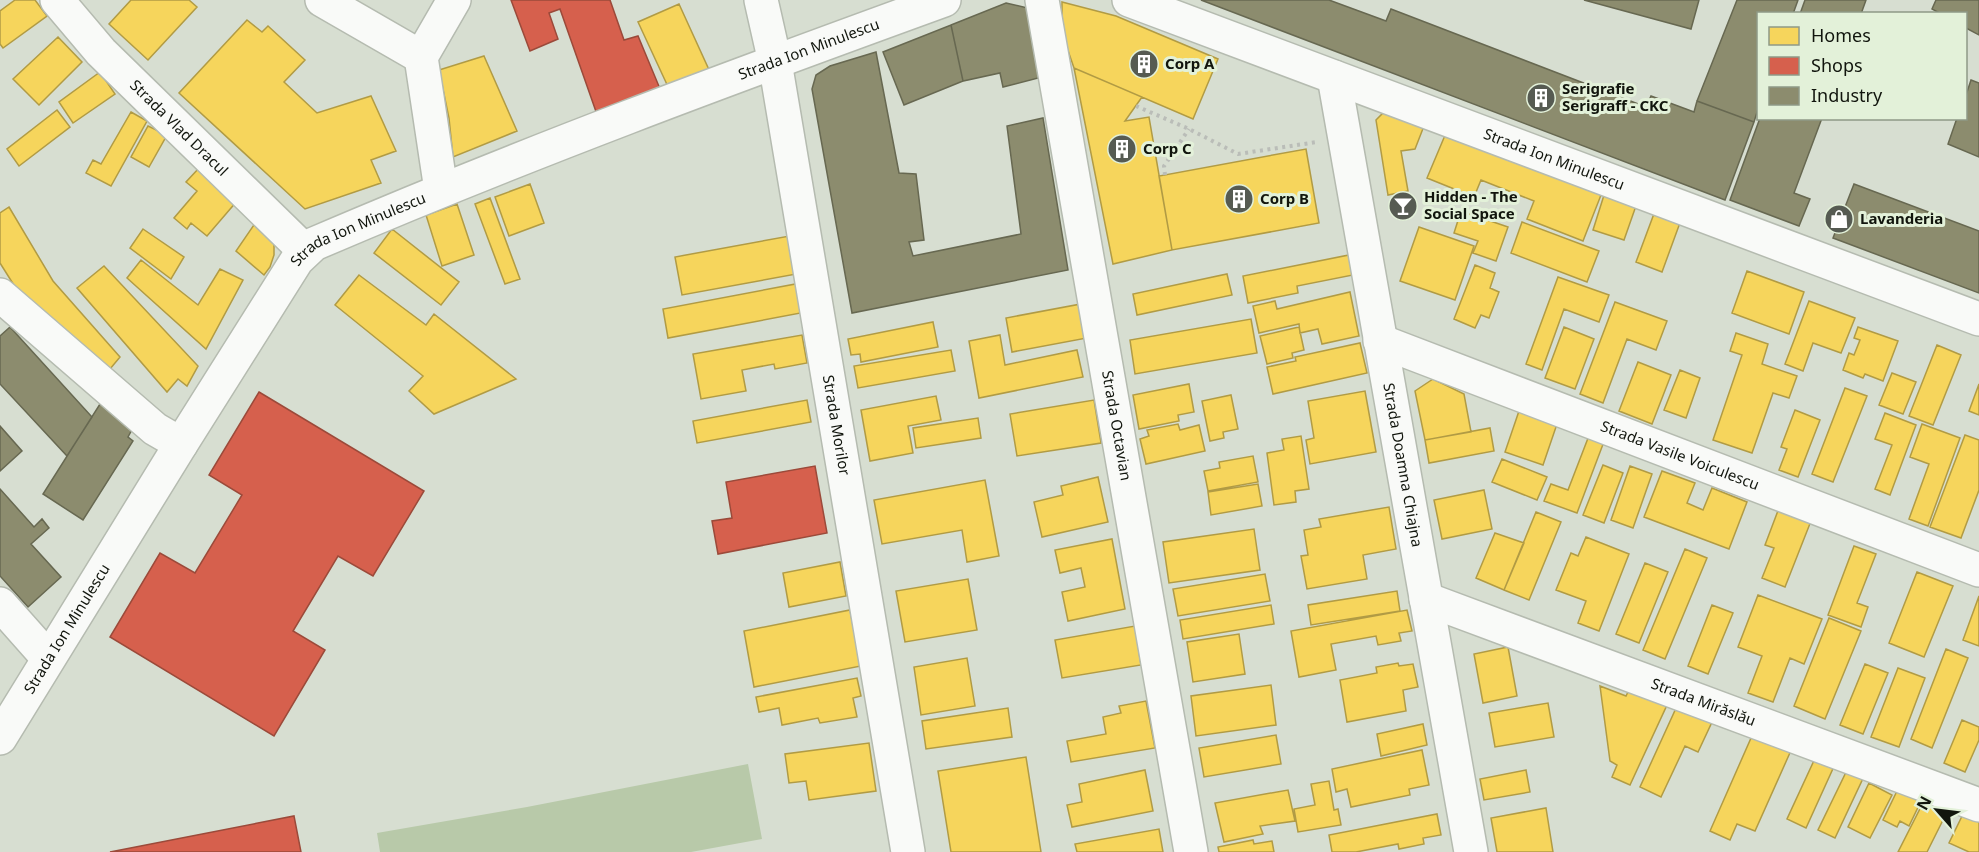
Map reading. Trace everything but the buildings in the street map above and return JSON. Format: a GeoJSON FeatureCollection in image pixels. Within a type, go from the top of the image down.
{"type":"FeatureCollection","features":[{"type":"Feature","properties":{"kind":"street","name":"Strada Vlad Dracul"},"geometry":{"type":"LineString","coordinates":[[57,0],[101,52],[305,251]]}},
{"type":"Feature","properties":{"kind":"street"},"geometry":{"type":"LineString","coordinates":[[322,0],[421,57]]}},
{"type":"Feature","properties":{"kind":"street"},"geometry":{"type":"LineString","coordinates":[[441,190],[421,57],[454,0]]}},
{"type":"Feature","properties":{"kind":"street","name":"Strada Morilor"},"geometry":{"type":"LineString","coordinates":[[761,0],[775,62],[902,851]]}},
{"type":"Feature","properties":{"kind":"street","name":"Strada Ion Minulescu"},"geometry":{"type":"LineString","coordinates":[[0,738],[181,444],[297,260],[305,251],[314,244],[441,190],[944,0]]}},
{"type":"Feature","properties":{"kind":"street","name":"Strada Octavian"},"geometry":{"type":"LineString","coordinates":[[1042,0],[1191,852]]}},
{"type":"Feature","properties":{"kind":"street","name":"Strada Ion Minulescu"},"geometry":{"type":"LineString","coordinates":[[1130,0],[1979,319]]}},
{"type":"Feature","properties":{"kind":"street","name":"Strada Doamna Chiajna"},"geometry":{"type":"LineString","coordinates":[[1334,77],[1471,852]]}},
{"type":"Feature","properties":{"kind":"street"},"geometry":{"type":"LineString","coordinates":[[0,295],[156,429],[181,444]]}},
{"type":"Feature","properties":{"kind":"street","name":"Strada Vasile Voiculescu"},"geometry":{"type":"LineString","coordinates":[[1380,341],[1979,570]]}},
{"type":"Feature","properties":{"kind":"street","name":"Strada Mirăslău"},"geometry":{"type":"LineString","coordinates":[[1426,599],[1979,805]]}},
{"type":"Feature","properties":{"kind":"street"},"geometry":{"type":"LineString","coordinates":[[0,604],[48,658]]}},
{"type":"Feature","properties":{"kind":"path"},"geometry":{"type":"LineString","coordinates":[[1136,106],[1238,154],[1317,142]]}},
{"type":"Feature","properties":{"kind":"path"},"geometry":{"type":"LineString","coordinates":[[1165,175],[1164,166],[1189,129]]}},
{"type":"Feature","properties":{"kind":"green space"},"geometry":{"type":"Polygon","coordinates":[[[748,764],[762,839],[691,852],[380,852],[377,833],[527,807],[748,764]]]}},
{"type":"Feature","properties":{"kind":"place","name":"Corp A"},"geometry":{"type":"Point","coordinates":[1144,64]}},
{"type":"Feature","properties":{"kind":"place","name":"Serigrafie Serigraff - CKC"},"geometry":{"type":"Point","coordinates":[1541,98]}},
{"type":"Feature","properties":{"kind":"place","name":"Corp C"},"geometry":{"type":"Point","coordinates":[1122,149]}},
{"type":"Feature","properties":{"kind":"place","name":"Corp B"},"geometry":{"type":"Point","coordinates":[1239,199]}},
{"type":"Feature","properties":{"kind":"place","name":"Hidden - The Social Space"},"geometry":{"type":"Point","coordinates":[1403,206]}},
{"type":"Feature","properties":{"kind":"place","name":"Lavanderia"},"geometry":{"type":"Point","coordinates":[1839,219]}}]}
